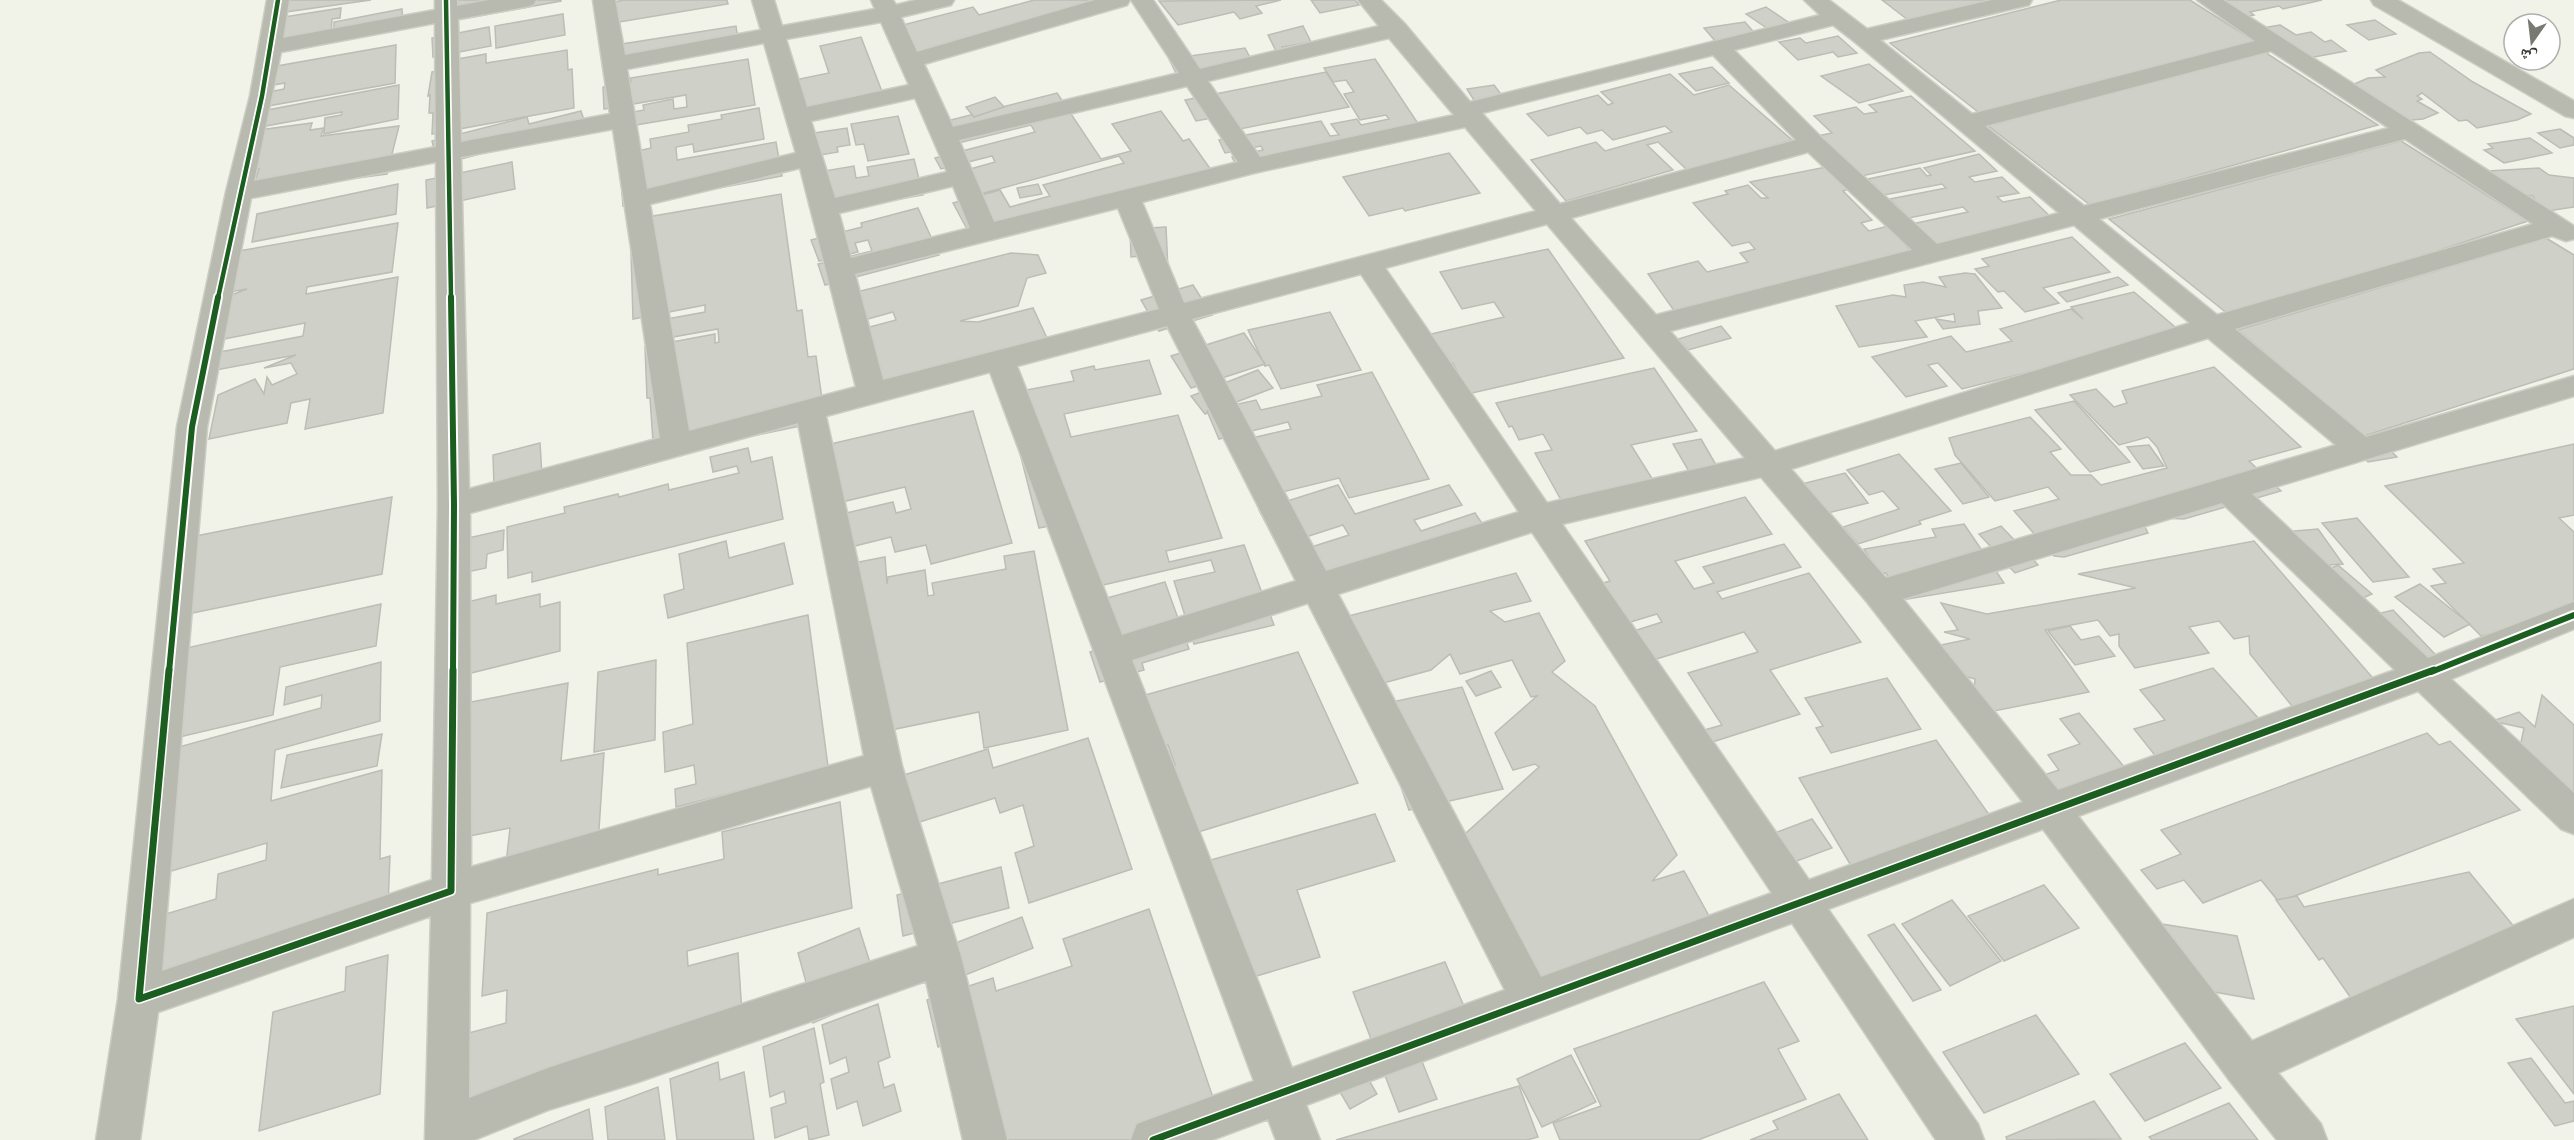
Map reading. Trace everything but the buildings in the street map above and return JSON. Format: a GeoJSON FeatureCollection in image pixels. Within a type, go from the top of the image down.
{"type":"FeatureCollection","features":[{"type":"Feature","properties":{"kind":"street"},"geometry":{"type":"LineString","coordinates":[[118,1140],[139,999],[192,427],[239,192],[261,96],[278,0]]}},
{"type":"Feature","properties":{"kind":"street"},"geometry":{"type":"LineString","coordinates":[[268,47],[446,8],[525,0]]}},
{"type":"Feature","properties":{"kind":"street"},"geometry":{"type":"LineString","coordinates":[[604,0],[676,444]]}},
{"type":"Feature","properties":{"kind":"street"},"geometry":{"type":"LineString","coordinates":[[763,0],[800,116],[809,158],[825,208],[872,393]]}},
{"type":"Feature","properties":{"kind":"street"},"geometry":{"type":"LineString","coordinates":[[614,64],[773,35],[884,7],[943,0]]}},
{"type":"Feature","properties":{"kind":"street"},"geometry":{"type":"LineString","coordinates":[[910,61],[1119,0]]}},
{"type":"Feature","properties":{"kind":"street"},"geometry":{"type":"LineString","coordinates":[[1142,0],[1253,166]]}},
{"type":"Feature","properties":{"kind":"street"},"geometry":{"type":"LineString","coordinates":[[1369,0],[1397,29],[1879,593],[2051,809],[2305,1140]]}},
{"type":"Feature","properties":{"kind":"street"},"geometry":{"type":"LineString","coordinates":[[1815,0],[1863,37],[2362,450]]}},
{"type":"Feature","properties":{"kind":"street"},"geometry":{"type":"LineString","coordinates":[[1863,37],[2020,0]]}},
{"type":"Feature","properties":{"kind":"street"},"geometry":{"type":"LineString","coordinates":[[2208,0],[2564,232]]}},
{"type":"Feature","properties":{"kind":"street"},"geometry":{"type":"LineString","coordinates":[[2382,0],[2574,111]]}},
{"type":"Feature","properties":{"kind":"street"},"geometry":{"type":"LineString","coordinates":[[884,7],[945,136],[985,233]]}},
{"type":"Feature","properties":{"kind":"street"},"geometry":{"type":"LineString","coordinates":[[446,8],[454,505],[447,1134],[559,1085],[638,1061],[941,957]]}},
{"type":"Feature","properties":{"kind":"street"},"geometry":{"type":"LineString","coordinates":[[841,269],[1469,114],[1717,46],[1837,17]]}},
{"type":"Feature","properties":{"kind":"street"},"geometry":{"type":"LineString","coordinates":[[945,136],[1397,29]]}},
{"type":"Feature","properties":{"kind":"street"},"geometry":{"type":"LineString","coordinates":[[1967,123],[2274,43]]}},
{"type":"Feature","properties":{"kind":"street"},"geometry":{"type":"LineString","coordinates":[[1717,46],[1813,142],[1932,254]]}},
{"type":"Feature","properties":{"kind":"street"},"geometry":{"type":"LineString","coordinates":[[800,116],[922,89]]}},
{"type":"Feature","properties":{"kind":"street"},"geometry":{"type":"LineString","coordinates":[[239,192],[624,119]]}},
{"type":"Feature","properties":{"kind":"street"},"geometry":{"type":"LineString","coordinates":[[1651,326],[2408,131]]}},
{"type":"Feature","properties":{"kind":"street"},"geometry":{"type":"LineString","coordinates":[[454,505],[676,444],[1556,215],[1813,142]]}},
{"type":"Feature","properties":{"kind":"street"},"geometry":{"type":"LineString","coordinates":[[637,199],[809,158]]}},
{"type":"Feature","properties":{"kind":"street"},"geometry":{"type":"LineString","coordinates":[[825,208],[961,176]]}},
{"type":"Feature","properties":{"kind":"street"},"geometry":{"type":"LineString","coordinates":[[1127,198],[1175,314],[1532,1001]]}},
{"type":"Feature","properties":{"kind":"street"},"geometry":{"type":"LineString","coordinates":[[1112,652],[1540,517],[1770,464],[2213,326],[2564,232]]}},
{"type":"Feature","properties":{"kind":"street"},"geometry":{"type":"LineString","coordinates":[[1368,264],[1962,1140]]}},
{"type":"Feature","properties":{"kind":"street"},"geometry":{"type":"LineString","coordinates":[[1000,360],[1298,1140]]}},
{"type":"Feature","properties":{"kind":"street"},"geometry":{"type":"LineString","coordinates":[[1879,593],[2574,386]]}},
{"type":"Feature","properties":{"kind":"street"},"geometry":{"type":"LineString","coordinates":[[810,409],[884,766],[941,957],[985,1140]]}},
{"type":"Feature","properties":{"kind":"street"},"geometry":{"type":"LineString","coordinates":[[2228,490],[2574,817]]}},
{"type":"Feature","properties":{"kind":"street"},"geometry":{"type":"LineString","coordinates":[[1153,1140],[2051,809],[2422,675],[2574,615]]}},
{"type":"Feature","properties":{"kind":"street"},"geometry":{"type":"LineString","coordinates":[[139,999],[451,891],[884,766]]}},
{"type":"Feature","properties":{"kind":"street"},"geometry":{"type":"LineString","coordinates":[[2246,1066],[2574,917]]}},
{"type":"Feature","properties":{"kind":"cycle path"},"geometry":{"type":"LineString","coordinates":[[278,0],[262,96],[239,192],[192,427],[139,999],[451,891],[454,505],[446,0]]}},
{"type":"Feature","properties":{"kind":"cycle path"},"geometry":{"type":"LineString","coordinates":[[1153,1140],[2051,809],[2422,675],[2574,615]]}}]}
